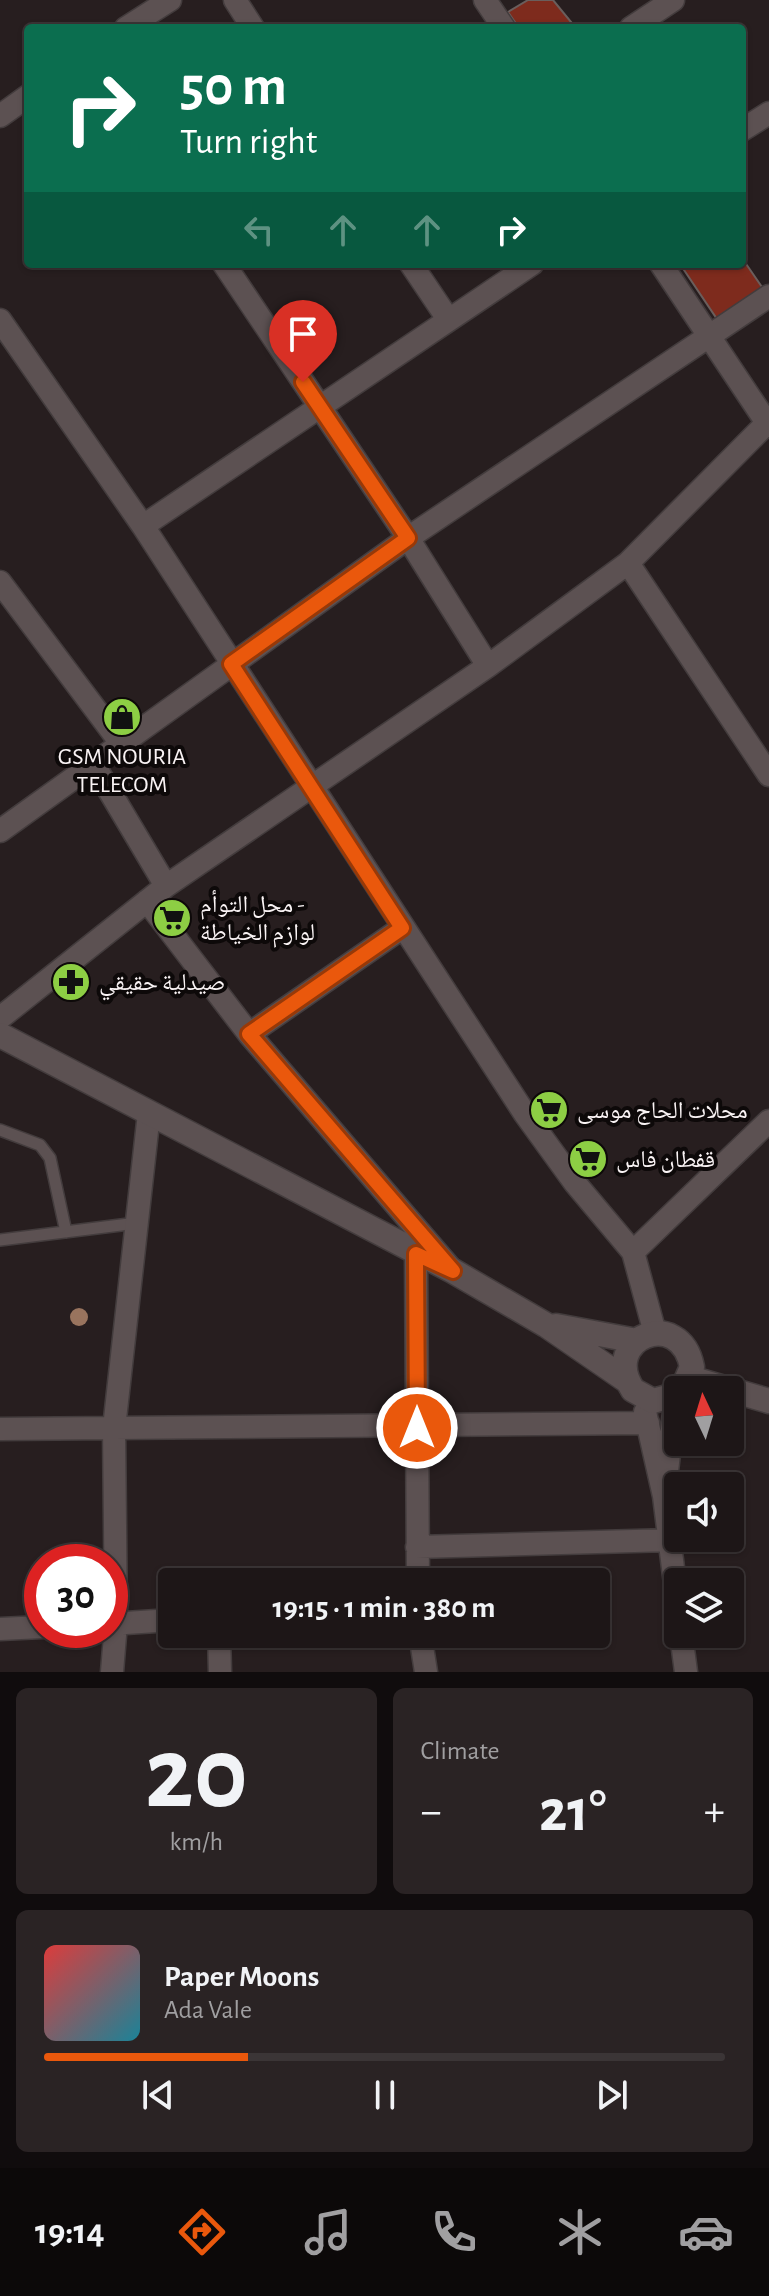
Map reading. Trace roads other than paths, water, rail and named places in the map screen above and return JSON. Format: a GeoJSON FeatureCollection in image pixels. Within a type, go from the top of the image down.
{"type":"FeatureCollection","features":[{"type":"Feature","properties":{"kind":"street"},"geometry":{"type":"LineString","coordinates":[[235,0],[250,24]]}},
{"type":"Feature","properties":{"kind":"street"},"geometry":{"type":"LineString","coordinates":[[485,0],[501,24]]}},
{"type":"Feature","properties":{"kind":"street"},"geometry":{"type":"LineString","coordinates":[[636,24],[664,2]]}},
{"type":"Feature","properties":{"kind":"street"},"geometry":{"type":"LineString","coordinates":[[131,24],[157,3]]}},
{"type":"Feature","properties":{"kind":"street"},"geometry":{"type":"LineString","coordinates":[[0,116],[24,99]]}},
{"type":"Feature","properties":{"kind":"street"},"geometry":{"type":"LineString","coordinates":[[746,127],[769,113]]}},
{"type":"Feature","properties":{"kind":"street"},"geometry":{"type":"LineString","coordinates":[[227,268],[408,538],[488,666]]}},
{"type":"Feature","properties":{"kind":"street"},"geometry":{"type":"LineString","coordinates":[[414,268],[448,319]]}},
{"type":"Feature","properties":{"kind":"street"},"geometry":{"type":"LineString","coordinates":[[143,526],[526,268]]}},
{"type":"Feature","properties":{"kind":"street"},"geometry":{"type":"LineString","coordinates":[[0,1018],[166,886],[488,666],[628,563],[768,424],[664,268]]}},
{"type":"Feature","properties":{"kind":"street"},"geometry":{"type":"LineString","coordinates":[[0,831],[123,746],[231,664],[408,538],[769,296]]}},
{"type":"Feature","properties":{"kind":"street"},"geometry":{"type":"LineString","coordinates":[[0,320],[143,526],[541,1137],[633,1252],[646,1337]]}},
{"type":"Feature","properties":{"kind":"street"},"geometry":{"type":"LineString","coordinates":[[628,563],[769,775]]}},
{"type":"Feature","properties":{"kind":"street"},"geometry":{"type":"LineString","coordinates":[[0,582],[123,746]]}},
{"type":"Feature","properties":{"kind":"street"},"geometry":{"type":"LineString","coordinates":[[94,765],[166,886]]}},
{"type":"Feature","properties":{"kind":"street"},"geometry":{"type":"LineString","coordinates":[[147,901],[249,1034],[453,1271]]}},
{"type":"Feature","properties":{"kind":"street"},"geometry":{"type":"LineString","coordinates":[[249,1034],[402,928]]}},
{"type":"Feature","properties":{"kind":"street"},"geometry":{"type":"LineString","coordinates":[[0,1035],[453,1271],[546,1325],[653,1401],[664,1397]]}},
{"type":"Feature","properties":{"kind":"street"},"geometry":{"type":"LineString","coordinates":[[113,1544],[114,1428],[149,1113]]}},
{"type":"Feature","properties":{"kind":"street"},"geometry":{"type":"LineString","coordinates":[[633,1252],[769,1121]]}},
{"type":"Feature","properties":{"kind":"street"},"geometry":{"type":"LineString","coordinates":[[416,1254],[418,1568]]}},
{"type":"Feature","properties":{"kind":"street"},"geometry":{"type":"LineString","coordinates":[[546,1325],[676,1338],[685,1346],[692,1367],[688,1376]]}},
{"type":"Feature","properties":{"kind":"street"},"geometry":{"type":"LineString","coordinates":[[646,1337],[626,1357],[634,1389],[648,1423],[664,1496]]}},
{"type":"Feature","properties":{"kind":"street"},"geometry":{"type":"LineString","coordinates":[[744,1398],[769,1401]]}},
{"type":"Feature","properties":{"kind":"street"},"geometry":{"type":"LineString","coordinates":[[0,1429],[417,1428],[648,1423]]}},
{"type":"Feature","properties":{"kind":"street"},"geometry":{"type":"LineString","coordinates":[[417,1547],[664,1540]]}},
{"type":"Feature","properties":{"kind":"street"},"geometry":{"type":"LineString","coordinates":[[128,1622],[158,1621]]}},
{"type":"Feature","properties":{"kind":"street"},"geometry":{"type":"LineString","coordinates":[[0,1629],[24,1628]]}},
{"type":"Feature","properties":{"kind":"street"},"geometry":{"type":"LineString","coordinates":[[112,1648],[112,1672]]}},
{"type":"Feature","properties":{"kind":"street"},"geometry":{"type":"LineString","coordinates":[[219,1648],[220,1672]]}},
{"type":"Feature","properties":{"kind":"street"},"geometry":{"type":"LineString","coordinates":[[422,1648],[426,1672]]}},
{"type":"Feature","properties":{"kind":"street"},"geometry":{"type":"LineString","coordinates":[[683,1648],[686,1672]]}},
{"type":"Feature","properties":{"kind":"lane"},"geometry":{"type":"LineString","coordinates":[[0,1130],[40,1145],[50,1158],[66,1232]]}},
{"type":"Feature","properties":{"kind":"lane"},"geometry":{"type":"LineString","coordinates":[[0,1240],[137,1223]]}},
{"type":"Feature","properties":{"kind":"place","name":"GSM NOURIA TELECOM"},"geometry":{"type":"Point","coordinates":[122,717]}},
{"type":"Feature","properties":{"kind":"place","name":"محل التوأم - لوازم الخياطة"},"geometry":{"type":"Point","coordinates":[172,918]}},
{"type":"Feature","properties":{"kind":"place","name":"صيدلية حقيقي"},"geometry":{"type":"Point","coordinates":[71,982]}},
{"type":"Feature","properties":{"kind":"place","name":"محلات الحاج موسى"},"geometry":{"type":"Point","coordinates":[549,1110]}},
{"type":"Feature","properties":{"kind":"place","name":"قفطان فاس"},"geometry":{"type":"Point","coordinates":[588,1159]}}]}
